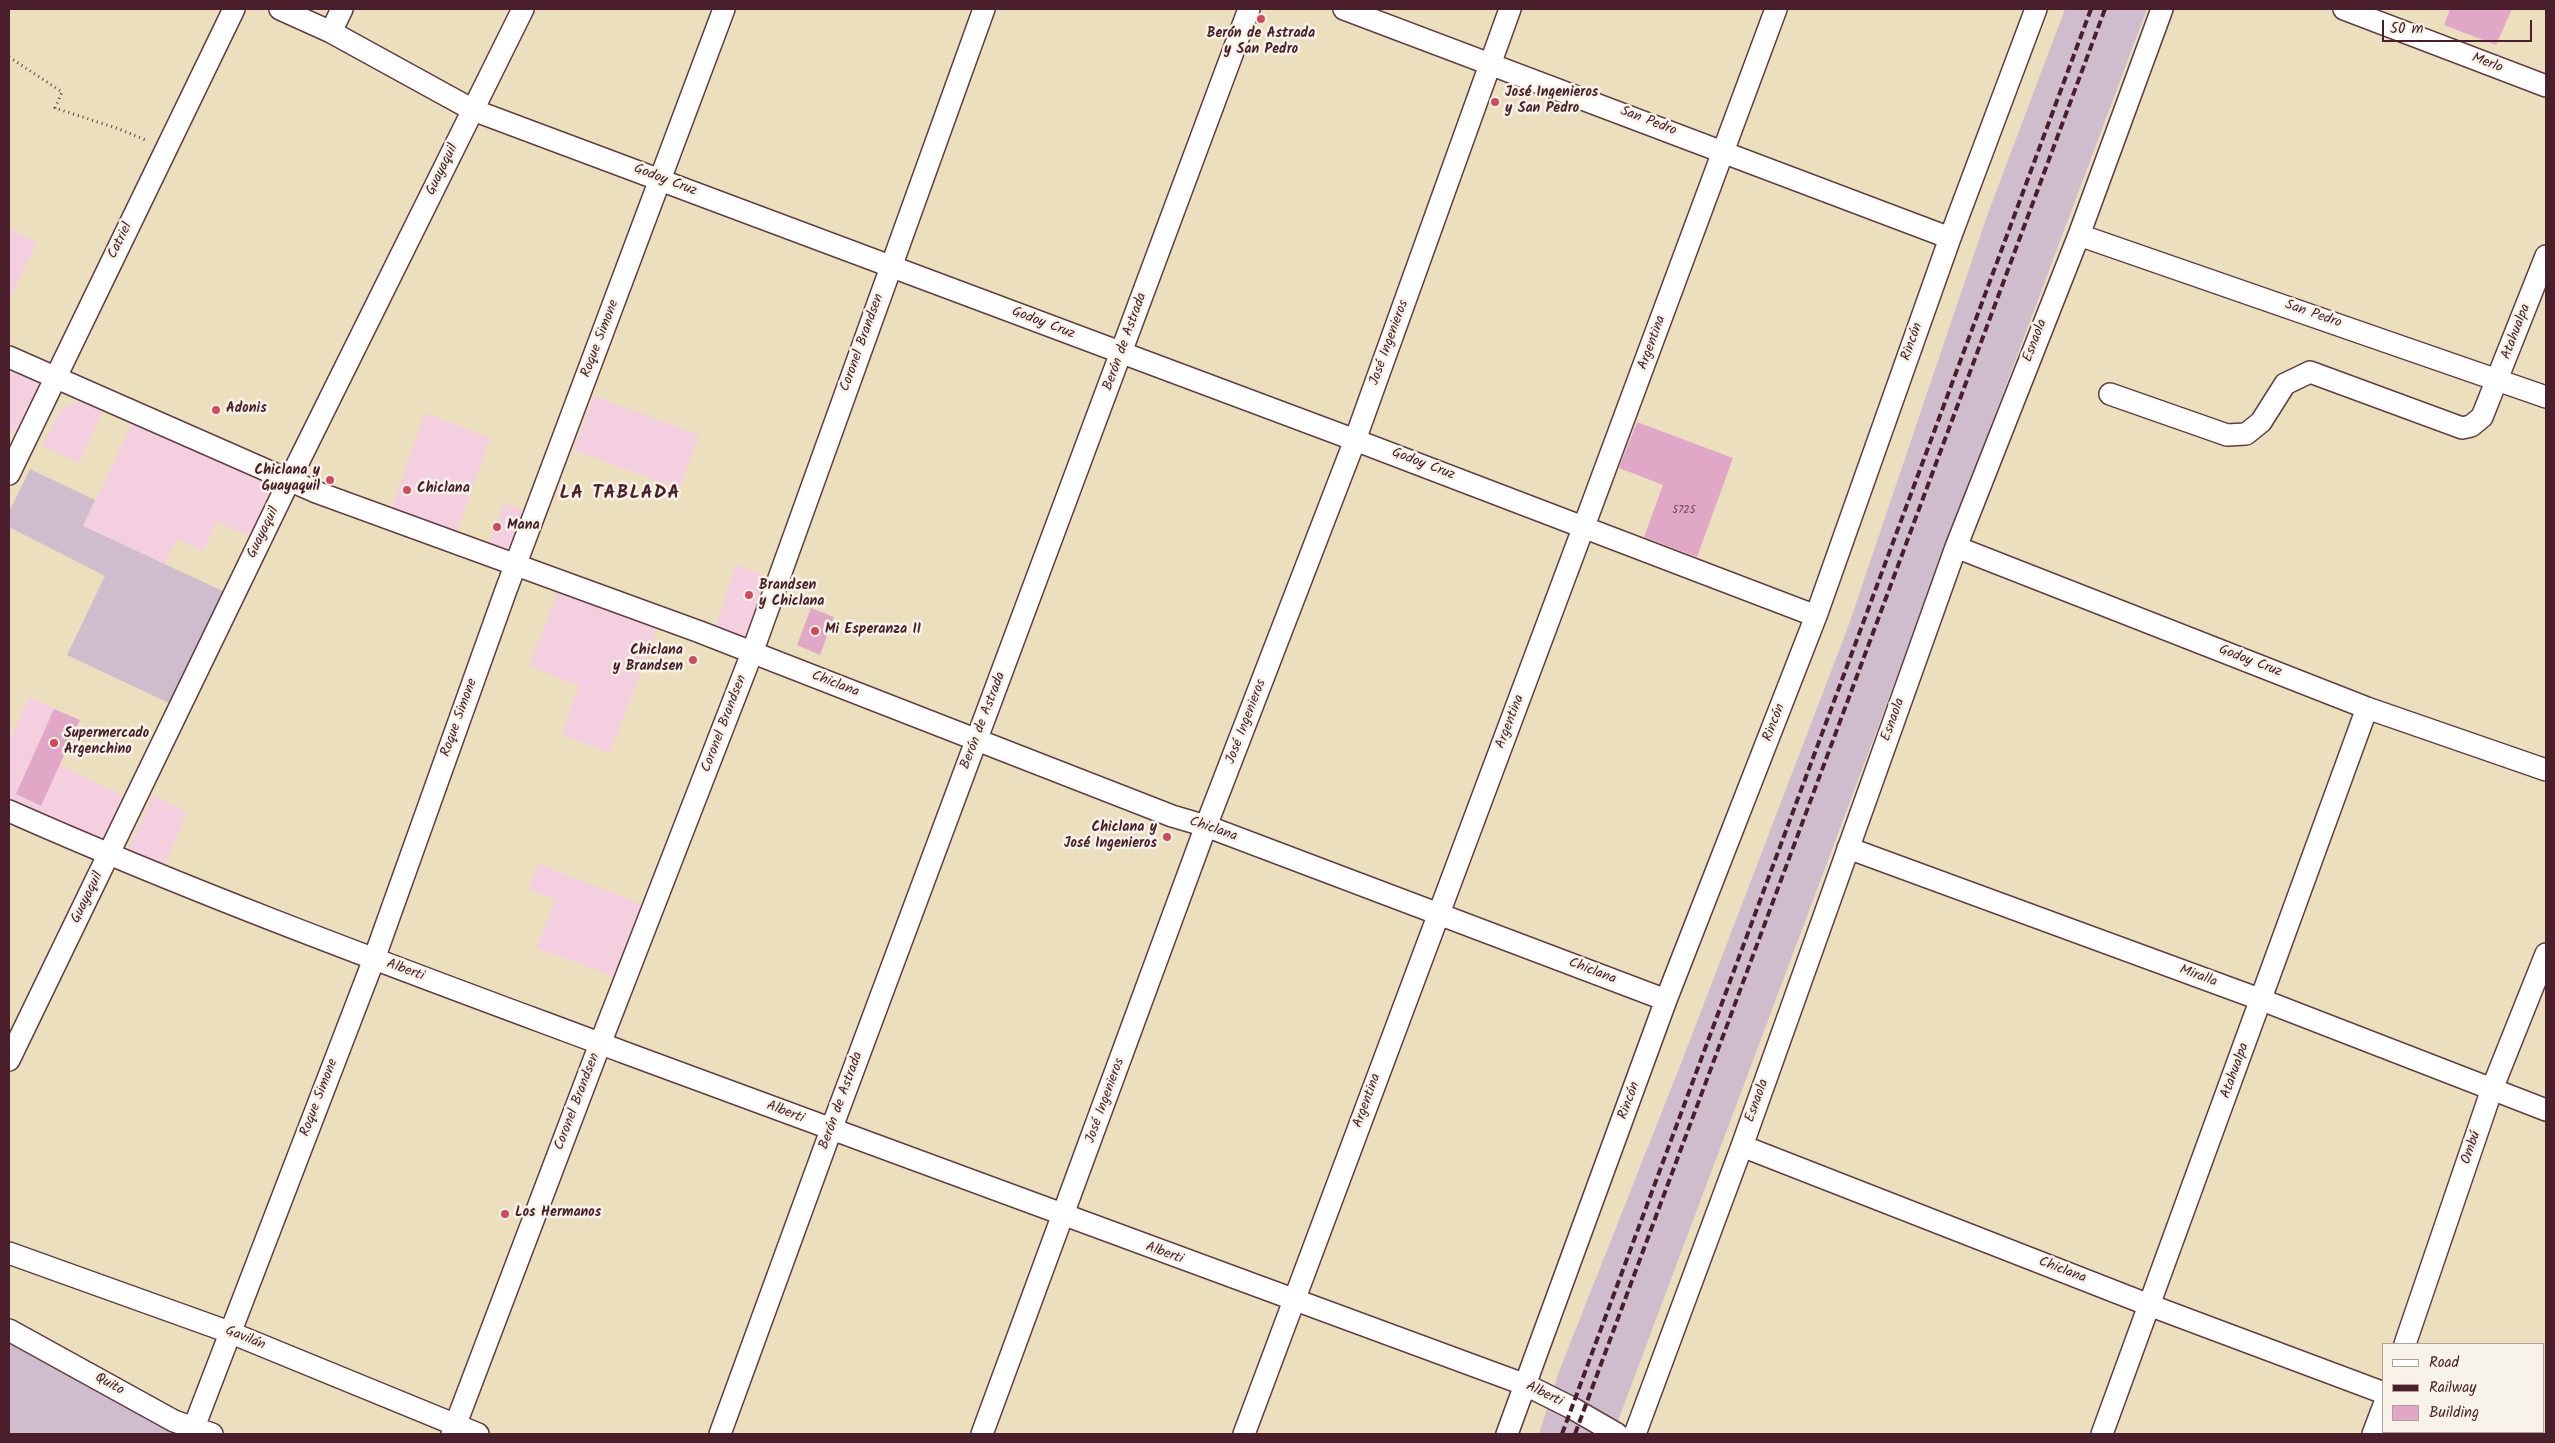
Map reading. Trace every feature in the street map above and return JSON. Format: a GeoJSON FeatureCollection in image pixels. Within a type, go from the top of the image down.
{"type":"FeatureCollection","features":[{"type":"Feature","properties":{"kind":"street","name":"Catriel"},"geometry":{"type":"LineString","coordinates":[[9,474],[234,9]]}},
{"type":"Feature","properties":{"kind":"street","name":"Godoy Cruz"},"geometry":{"type":"LineString","coordinates":[[280,9],[331,32],[474,110],[1584,526],[1816,616]]}},
{"type":"Feature","properties":{"kind":"street"},"geometry":{"type":"LineString","coordinates":[[331,32],[342,9]]}},
{"type":"Feature","properties":{"kind":"street","name":"Guayaquil"},"geometry":{"type":"LineString","coordinates":[[9,1060],[289,480],[523,9]]}},
{"type":"Feature","properties":{"kind":"street","name":"Roque Simone"},"geometry":{"type":"LineString","coordinates":[[203,1431],[229,1332],[374,959],[515,566],[724,9]]}},
{"type":"Feature","properties":{"kind":"street","name":"Coronel Brandsen"},"geometry":{"type":"LineString","coordinates":[[454,1430],[600,1044],[752,653],[984,9]]}},
{"type":"Feature","properties":{"kind":"street","name":"Berón de Astrada"},"geometry":{"type":"LineString","coordinates":[[720,1434],[831,1130],[1250,9]]}},
{"type":"Feature","properties":{"kind":"street","name":"San Pedro"},"geometry":{"type":"LineString","coordinates":[[1344,9],[1724,150],[1950,238]]}},
{"type":"Feature","properties":{"kind":"street","name":"José Ingenieros"},"geometry":{"type":"LineString","coordinates":[[982,1434],[1064,1216],[1206,826],[1355,440],[1510,9]]}},
{"type":"Feature","properties":{"kind":"street","name":"Argentina"},"geometry":{"type":"LineString","coordinates":[[1244,1434],[1776,9]]}},
{"type":"Feature","properties":{"kind":"street","name":"Rincón"},"geometry":{"type":"LineString","coordinates":[[1507,1434],[1666,1000],[1816,616],[1950,238],[2036,9]]}},
{"type":"Feature","properties":{"kind":"street","name":"Esnaola"},"geometry":{"type":"LineString","coordinates":[[1635,1434],[1742,1146],[1956,547],[2079,236],[2162,9]]}},
{"type":"Feature","properties":{"kind":"street","name":"Merlo"},"geometry":{"type":"LineString","coordinates":[[2344,9],[2546,86]]}},
{"type":"Feature","properties":{"kind":"street","name":"San Pedro"},"geometry":{"type":"LineString","coordinates":[[2079,236],[2499,379],[2546,397]]}},
{"type":"Feature","properties":{"kind":"street","name":"Atahualpa"},"geometry":{"type":"LineString","coordinates":[[2110,394],[2227,435],[2246,434],[2262,422],[2285,384],[2310,372],[2462,428],[2470,426],[2482,417],[2499,379],[2546,256]]}},
{"type":"Feature","properties":{"kind":"street","name":"Chiclana"},"geometry":{"type":"LineString","coordinates":[[9,357],[289,480],[752,653],[1172,816],[1206,826],[1666,1000]]}},
{"type":"Feature","properties":{"kind":"street","name":"Godoy Cruz"},"geometry":{"type":"LineString","coordinates":[[1956,547],[2367,708],[2546,770]]}},
{"type":"Feature","properties":{"kind":"street","name":"Atahualpa"},"geometry":{"type":"LineString","coordinates":[[2102,1434],[2367,708]]}},
{"type":"Feature","properties":{"kind":"street","name":"Alberti"},"geometry":{"type":"LineString","coordinates":[[9,811],[109,855],[374,959],[831,1130],[1526,1385],[1572,1408],[1616,1434]]}},
{"type":"Feature","properties":{"kind":"street","name":"Miralla"},"geometry":{"type":"LineString","coordinates":[[1848,848],[2262,1000],[2546,1110]]}},
{"type":"Feature","properties":{"kind":"street","name":"Ombú"},"geometry":{"type":"LineString","coordinates":[[2405,1343],[2492,1089],[2546,954]]}},
{"type":"Feature","properties":{"kind":"street","name":"Chiclana"},"geometry":{"type":"LineString","coordinates":[[1742,1146],[2149,1305],[2382,1392]]}},
{"type":"Feature","properties":{"kind":"street","name":"Gavilán"},"geometry":{"type":"LineString","coordinates":[[9,1253],[229,1332],[454,1430],[478,1434]]}},
{"type":"Feature","properties":{"kind":"street","name":"Quito"},"geometry":{"type":"LineString","coordinates":[[9,1330],[174,1421],[203,1431]]}},
{"type":"Feature","properties":{"kind":"street"},"geometry":{"type":"LineString","coordinates":[[2373,1434],[2382,1410]]}},
{"type":"Feature","properties":{"kind":"path"},"geometry":{"type":"LineString","coordinates":[[9,57],[62,92],[55,108],[119,129],[152,143]]}},
{"type":"Feature","properties":{"kind":"shaded area"},"geometry":{"type":"Polygon","coordinates":[[[2065,9],[2147,9],[1613,1434],[1539,1434],[1560,1369],[1682,1061],[1848,627],[1987,216],[2065,9]]]}},
{"type":"Feature","properties":{"kind":"shaded area"},"geometry":{"type":"Polygon","coordinates":[[[9,229],[37,242],[9,302],[9,229]]]}},
{"type":"Feature","properties":{"kind":"shaded area"},"geometry":{"type":"Polygon","coordinates":[[[10,369],[33,379],[39,386],[41,395],[23,436],[9,429],[10,369]]]}},
{"type":"Feature","properties":{"kind":"shaded area"},"geometry":{"type":"Polygon","coordinates":[[[594,396],[699,435],[679,489],[574,450],[594,396]]]}},
{"type":"Feature","properties":{"kind":"shaded area"},"geometry":{"type":"Polygon","coordinates":[[[80,401],[104,409],[79,463],[42,446],[59,413],[65,406],[80,401]]]}},
{"type":"Feature","properties":{"kind":"shaded area"},"geometry":{"type":"Polygon","coordinates":[[[425,413],[490,438],[456,534],[391,509],[425,413]]]}},
{"type":"Feature","properties":{"kind":"shaded area"},"geometry":{"type":"Polygon","coordinates":[[[133,422],[262,478],[270,484],[273,496],[253,538],[217,522],[203,551],[177,539],[165,564],[83,526],[133,422]]]}},
{"type":"Feature","properties":{"kind":"shaded area"},"geometry":{"type":"Polygon","coordinates":[[[30,469],[95,500],[83,526],[227,593],[173,705],[67,655],[105,576],[9,527],[9,512],[30,469]]]}},
{"type":"Feature","properties":{"kind":"shaded area"},"geometry":{"type":"Polygon","coordinates":[[[504,503],[528,512],[512,549],[507,552],[488,546],[504,503]]]}},
{"type":"Feature","properties":{"kind":"shaded area"},"geometry":{"type":"Polygon","coordinates":[[[736,564],[769,578],[749,632],[739,638],[714,631],[736,564]]]}},
{"type":"Feature","properties":{"kind":"shaded area"},"geometry":{"type":"Polygon","coordinates":[[[558,592],[657,630],[610,753],[561,734],[579,686],[529,666],[558,592]]]}},
{"type":"Feature","properties":{"kind":"shaded area"},"geometry":{"type":"Polygon","coordinates":[[[29,697],[80,720],[60,765],[128,799],[106,837],[97,838],[9,801],[9,740],[29,697]]]}},
{"type":"Feature","properties":{"kind":"shaded area"},"geometry":{"type":"Polygon","coordinates":[[[153,795],[187,812],[163,869],[134,858],[129,848],[153,795]]]}},
{"type":"Feature","properties":{"kind":"shaded area"},"geometry":{"type":"Polygon","coordinates":[[[539,864],[648,907],[621,979],[537,948],[555,899],[528,890],[539,864]]]}},
{"type":"Feature","properties":{"kind":"shaded area"},"geometry":{"type":"Polygon","coordinates":[[[9,1338],[190,1434],[9,1434],[9,1338]]]}},
{"type":"Feature","properties":{"kind":"building"},"geometry":{"type":"Polygon","coordinates":[[[2450,9],[2512,9],[2496,45],[2444,25],[2450,9]]]}},
{"type":"Feature","properties":{"kind":"building"},"geometry":{"type":"Polygon","coordinates":[[[1637,422],[1733,458],[1697,557],[1644,537],[1663,485],[1619,468],[1637,422]]]}},
{"type":"Feature","properties":{"kind":"building","name":"Mi Esperanza II"},"geometry":{"type":"Polygon","coordinates":[[[811,608],[834,617],[820,655],[797,645],[811,608]]]}},
{"type":"Feature","properties":{"kind":"building","name":"Supermercado Argenchino"},"geometry":{"type":"Polygon","coordinates":[[[54,709],[80,720],[41,806],[16,794],[54,709]]]}},
{"type":"Feature","properties":{"kind":"railway"},"geometry":{"type":"LineString","coordinates":[[1562,1434],[2091,9]]}},
{"type":"Feature","properties":{"kind":"railway"},"geometry":{"type":"LineString","coordinates":[[1575,1434],[2105,9]]}},
{"type":"Feature","properties":{"kind":"place","name":"Berón de Astrada y San Pedro"},"geometry":{"type":"Point","coordinates":[1261,19]}},
{"type":"Feature","properties":{"kind":"place","name":"José Ingenieros y San Pedro"},"geometry":{"type":"Point","coordinates":[1495,102]}},
{"type":"Feature","properties":{"kind":"place","name":"Adonis"},"geometry":{"type":"Point","coordinates":[216,410]}},
{"type":"Feature","properties":{"kind":"place","name":"Chiclana y Guayaquil"},"geometry":{"type":"Point","coordinates":[330,480]}},
{"type":"Feature","properties":{"kind":"place","name":"Chiclana"},"geometry":{"type":"Point","coordinates":[407,490]}},
{"type":"Feature","properties":{"kind":"place","name":"Mana"},"geometry":{"type":"Point","coordinates":[497,527]}},
{"type":"Feature","properties":{"kind":"place","name":"Brandsen y Chiclana"},"geometry":{"type":"Point","coordinates":[749,595]}},
{"type":"Feature","properties":{"kind":"place","name":"Mi Esperanza II"},"geometry":{"type":"Point","coordinates":[815,631]}},
{"type":"Feature","properties":{"kind":"place","name":"Chiclana y Brandsen"},"geometry":{"type":"Point","coordinates":[693,660]}},
{"type":"Feature","properties":{"kind":"place","name":"Supermercado Argenchino"},"geometry":{"type":"Point","coordinates":[54,743]}},
{"type":"Feature","properties":{"kind":"place","name":"Chiclana y José Ingenieros"},"geometry":{"type":"Point","coordinates":[1167,837]}},
{"type":"Feature","properties":{"kind":"place","name":"Los Hermanos"},"geometry":{"type":"Point","coordinates":[505,1214]}},
{"type":"Feature","properties":{"kind":"district","name":"LA TABLADA"},"geometry":{"type":"Point","coordinates":[620,495]}}]}
